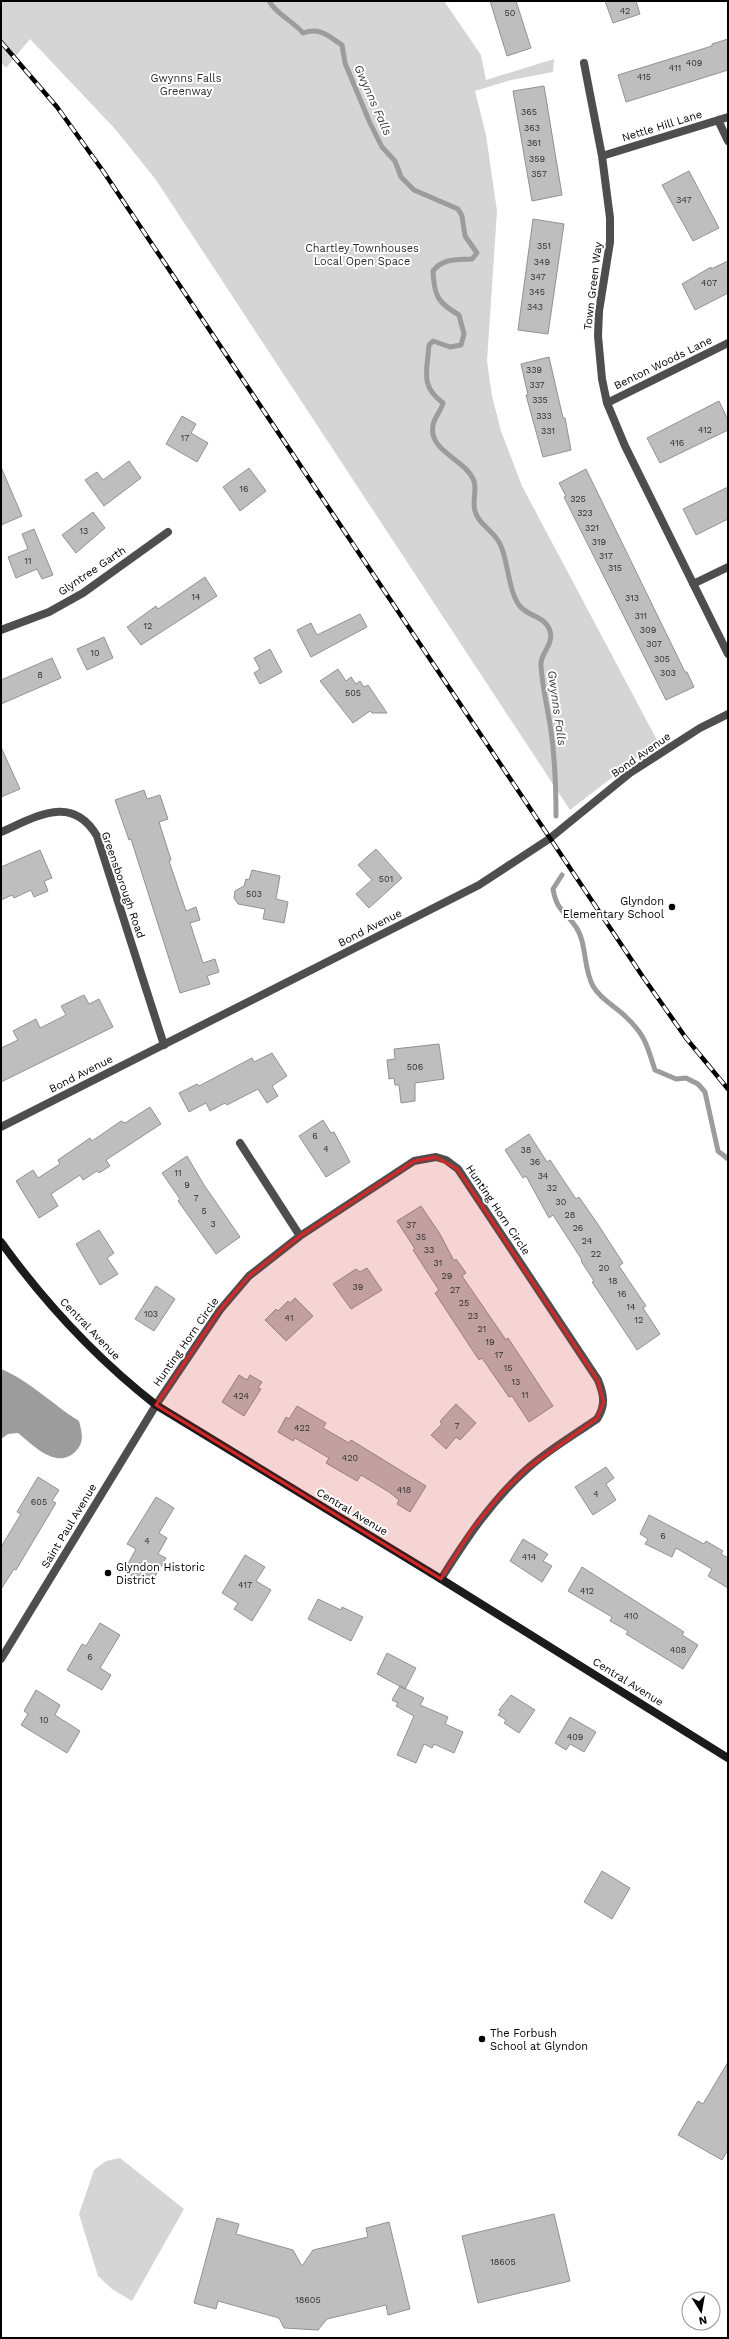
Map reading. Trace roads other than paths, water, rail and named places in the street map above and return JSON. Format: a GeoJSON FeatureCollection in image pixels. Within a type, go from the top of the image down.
{"type":"FeatureCollection","features":[{"type":"Feature","properties":{"kind":"main road","name":"Central Avenue"},"geometry":{"type":"LineString","coordinates":[[1,1242],[32,1283],[81,1338],[121,1377],[156,1405],[198,1433],[441,1579],[728,1758]]}},
{"type":"Feature","properties":{"kind":"street","name":"Town Green Way"},"geometry":{"type":"LineString","coordinates":[[584,63],[602,156],[610,218],[610,242],[599,311],[598,336],[602,379],[607,403],[625,446],[728,654]]}},
{"type":"Feature","properties":{"kind":"street","name":"Nettle Hill Lane"},"geometry":{"type":"LineString","coordinates":[[602,156],[728,117]]}},
{"type":"Feature","properties":{"kind":"street"},"geometry":{"type":"LineString","coordinates":[[718,120],[728,141]]}},
{"type":"Feature","properties":{"kind":"street","name":"Benton Woods Lane"},"geometry":{"type":"LineString","coordinates":[[607,403],[728,343]]}},
{"type":"Feature","properties":{"kind":"street","name":"Glyntree Garth"},"geometry":{"type":"LineString","coordinates":[[1,630],[49,612],[83,593],[168,532]]}},
{"type":"Feature","properties":{"kind":"street"},"geometry":{"type":"LineString","coordinates":[[693,584],[728,567]]}},
{"type":"Feature","properties":{"kind":"street","name":"Bond Avenue"},"geometry":{"type":"LineString","coordinates":[[1,1127],[503,871],[549,839],[630,773],[700,728],[728,714]]}},
{"type":"Feature","properties":{"kind":"street","name":"Greensborough Road"},"geometry":{"type":"LineString","coordinates":[[1,832],[36,817],[65,811],[81,816],[90,825],[97,836],[164,1045]]}},
{"type":"Feature","properties":{"kind":"street"},"geometry":{"type":"LineString","coordinates":[[240,1144],[300,1236]]}},
{"type":"Feature","properties":{"kind":"street","name":"Hunting Horn Circle"},"geometry":{"type":"LineString","coordinates":[[156,1405],[220,1310],[249,1276],[300,1236],[414,1162],[436,1156],[446,1160],[458,1169],[598,1380],[603,1392],[603,1406],[596,1419],[528,1468],[502,1493],[472,1530],[441,1579]]}},
{"type":"Feature","properties":{"kind":"street","name":"Saint Paul Avenue"},"geometry":{"type":"LineString","coordinates":[[1,1659],[156,1405]]}},
{"type":"Feature","properties":{"kind":"waterway","name":"Gwynns Falls"},"geometry":{"type":"LineString","coordinates":[[269,1],[276,10],[303,33],[309,31],[324,33],[342,45],[345,63],[370,123],[382,147],[395,161],[401,177],[414,190],[458,209],[462,216],[465,236],[477,253],[472,259],[450,260],[441,264],[433,271],[438,298],[446,307],[459,315],[464,334],[461,345],[450,347],[433,341],[429,345],[426,371],[428,384],[431,391],[443,403],[433,425],[433,434],[436,442],[442,449],[464,467],[470,473],[474,481],[475,511],[479,520],[494,535],[503,550],[515,599],[522,609],[544,622],[550,631],[551,636],[549,645],[541,661],[541,665],[553,752],[556,816]]}},
{"type":"Feature","properties":{"kind":"waterway","name":"Gwynns Falls"},"geometry":{"type":"LineString","coordinates":[[562,875],[553,889],[555,897],[559,907],[572,921],[582,940],[588,971],[593,986],[608,1003],[622,1013],[638,1030],[645,1042],[655,1070],[676,1079],[686,1078],[698,1084],[705,1092],[718,1151],[728,1159]]}},
{"type":"Feature","properties":{"kind":"railway"},"geometry":{"type":"LineString","coordinates":[[1,42],[57,107],[103,171],[643,977],[686,1038],[728,1089]]}},
{"type":"Feature","properties":{"kind":"place","name":"Glyndon Elementary School"},"geometry":{"type":"Point","coordinates":[672,907]}},
{"type":"Feature","properties":{"kind":"place","name":"Glyndon Historic District"},"geometry":{"type":"Point","coordinates":[108,1573]}},
{"type":"Feature","properties":{"kind":"place","name":"The Forbush School at Glyndon"},"geometry":{"type":"Point","coordinates":[482,2039]}},
{"type":"Feature","properties":{"kind":"park label","name":"Gwynns Falls Greenway"},"geometry":{"type":"Point","coordinates":[186,84]}},
{"type":"Feature","properties":{"kind":"park label","name":"Chartley Townhouses Local Open Space"},"geometry":{"type":"Point","coordinates":[362,254]}}]}
